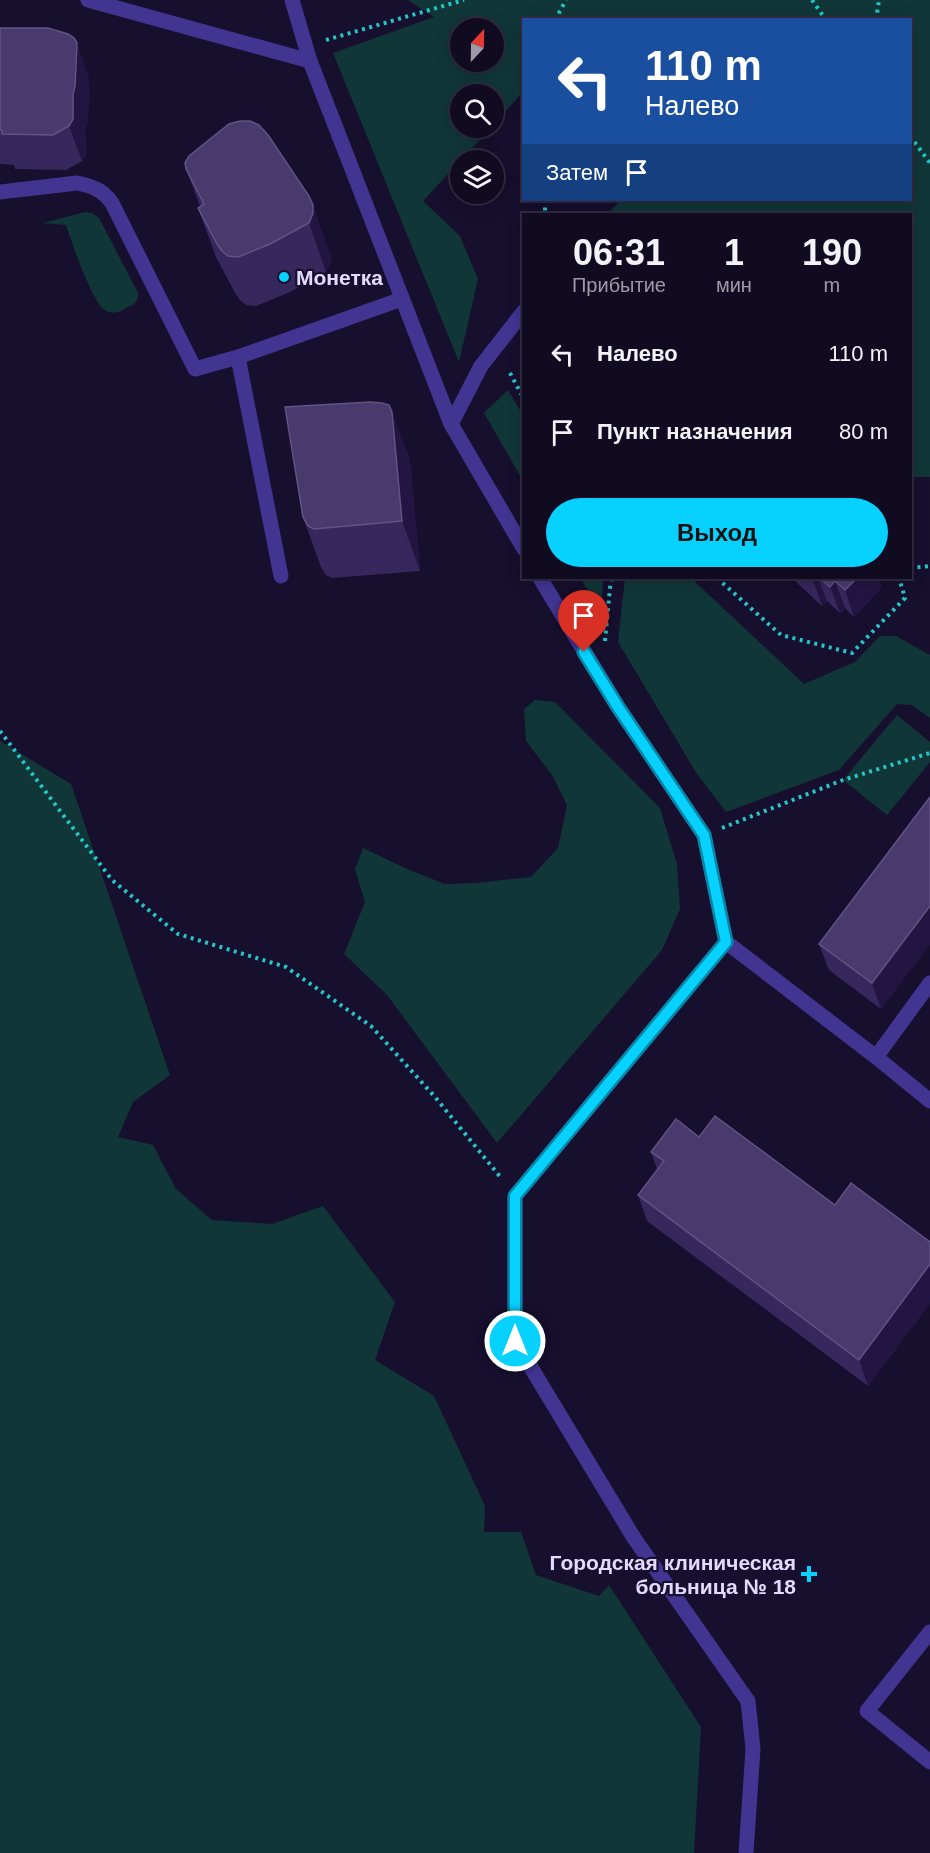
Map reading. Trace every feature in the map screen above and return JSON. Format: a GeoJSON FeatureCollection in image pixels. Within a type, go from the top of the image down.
{"type":"FeatureCollection","features":[{"type":"Feature","properties":{"kind":"street"},"geometry":{"type":"LineString","coordinates":[[88,0],[308,54]]}},
{"type":"Feature","properties":{"kind":"street"},"geometry":{"type":"LineString","coordinates":[[292,0],[308,54],[451,424],[522,546]]}},
{"type":"Feature","properties":{"kind":"street"},"geometry":{"type":"LineString","coordinates":[[0,192],[77,183],[105,192],[195,369],[238,357],[402,299]]}},
{"type":"Feature","properties":{"kind":"street"},"geometry":{"type":"LineString","coordinates":[[451,424],[481,366],[522,314]]}},
{"type":"Feature","properties":{"kind":"street"},"geometry":{"type":"LineString","coordinates":[[238,357],[281,576]]}},
{"type":"Feature","properties":{"kind":"street"},"geometry":{"type":"LineString","coordinates":[[541,579],[618,707],[704,835],[726,942],[930,1101]]}},
{"type":"Feature","properties":{"kind":"street"},"geometry":{"type":"LineString","coordinates":[[726,942],[515,1196],[515,1341],[633,1538],[748,1701],[753,1749],[746,1853]]}},
{"type":"Feature","properties":{"kind":"street"},"geometry":{"type":"LineString","coordinates":[[876,1057],[930,983]]}},
{"type":"Feature","properties":{"kind":"street"},"geometry":{"type":"LineString","coordinates":[[930,1632],[867,1712],[930,1762]]}},
{"type":"Feature","properties":{"kind":"path"},"geometry":{"type":"LineString","coordinates":[[308,54],[464,0]]}},
{"type":"Feature","properties":{"kind":"path"},"geometry":{"type":"LineString","coordinates":[[556,18],[566,0]]}},
{"type":"Feature","properties":{"kind":"path"},"geometry":{"type":"LineString","coordinates":[[812,0],[825,18]]}},
{"type":"Feature","properties":{"kind":"path"},"geometry":{"type":"LineString","coordinates":[[876,18],[879,0]]}},
{"type":"Feature","properties":{"kind":"path"},"geometry":{"type":"LineString","coordinates":[[912,139],[930,163]]}},
{"type":"Feature","properties":{"kind":"path"},"geometry":{"type":"LineString","coordinates":[[510,374],[522,395]]}},
{"type":"Feature","properties":{"kind":"path"},"geometry":{"type":"LineString","coordinates":[[912,568],[930,566]]}},
{"type":"Feature","properties":{"kind":"path"},"geometry":{"type":"LineString","coordinates":[[605,641],[611,579]]}},
{"type":"Feature","properties":{"kind":"path"},"geometry":{"type":"LineString","coordinates":[[718,579],[780,635],[852,653],[905,598],[899,579]]}},
{"type":"Feature","properties":{"kind":"path"},"geometry":{"type":"LineString","coordinates":[[0,731],[112,880],[178,934],[286,967],[371,1026],[435,1098],[515,1196]]}},
{"type":"Feature","properties":{"kind":"path"},"geometry":{"type":"LineString","coordinates":[[704,835],[843,780],[930,753]]}},
{"type":"Feature","properties":{"kind":"green space"},"geometry":{"type":"Polygon","coordinates":[[[408,0],[930,0],[930,477],[912,477],[912,213],[608,213],[620,201],[912,201],[912,18],[522,18],[522,93],[504,113],[504,84],[450,84],[450,138],[482,138],[471,150],[450,150],[450,172],[423,201],[460,236],[478,279],[459,362],[333,53],[434,17],[408,0]]]}},
{"type":"Feature","properties":{"kind":"green space"},"geometry":{"type":"Polygon","coordinates":[[[85,212],[92,213],[99,218],[138,293],[135,303],[123,310],[112,313],[101,306],[83,272],[66,225],[43,223],[85,212]]]}},
{"type":"Feature","properties":{"kind":"green space"},"geometry":{"type":"Polygon","coordinates":[[[508,390],[522,413],[522,479],[484,413],[508,390]]]}},
{"type":"Feature","properties":{"kind":"green space"},"geometry":{"type":"Polygon","coordinates":[[[581,579],[603,579],[601,613],[581,579]]]}},
{"type":"Feature","properties":{"kind":"green space"},"geometry":{"type":"Polygon","coordinates":[[[625,579],[692,579],[804,684],[855,662],[880,636],[896,636],[930,655],[930,718],[912,705],[897,704],[839,770],[726,812],[697,774],[618,642],[625,579]]]}},
{"type":"Feature","properties":{"kind":"green space"},"geometry":{"type":"Polygon","coordinates":[[[535,700],[555,702],[660,808],[677,864],[680,909],[662,950],[497,1143],[387,995],[344,954],[365,902],[355,869],[363,848],[445,884],[531,877],[558,848],[567,805],[552,775],[526,741],[524,709],[535,700]]]}},
{"type":"Feature","properties":{"kind":"green space"},"geometry":{"type":"Polygon","coordinates":[[[897,715],[930,742],[930,762],[887,815],[843,780],[897,715]]]}},
{"type":"Feature","properties":{"kind":"green space"},"geometry":{"type":"Polygon","coordinates":[[[0,741],[71,784],[170,1075],[133,1102],[118,1137],[153,1145],[176,1189],[212,1220],[272,1224],[323,1206],[395,1302],[375,1360],[434,1396],[485,1506],[484,1532],[521,1532],[536,1575],[599,1596],[609,1585],[701,1727],[694,1853],[0,1853],[0,741]]]}},
{"type":"Feature","properties":{"kind":"building"},"geometry":{"type":"Polygon","coordinates":[[[0,28],[48,28],[74,38],[77,43],[75,86],[73,119],[69,126],[53,135],[2,134],[0,130],[0,28]]]}},
{"type":"Feature","properties":{"kind":"building"},"geometry":{"type":"Polygon","coordinates":[[[250,121],[259,125],[268,135],[309,196],[313,205],[313,213],[309,223],[270,244],[238,257],[228,256],[217,244],[198,208],[204,204],[185,163],[189,156],[229,124],[250,121]]]}},
{"type":"Feature","properties":{"kind":"building"},"geometry":{"type":"Polygon","coordinates":[[[370,402],[389,405],[392,412],[402,521],[314,529],[308,526],[303,517],[285,407],[370,402]]]}},
{"type":"Feature","properties":{"kind":"building"},"geometry":{"type":"Polygon","coordinates":[[[821,579],[856,579],[845,590],[835,581],[830,587],[821,579]]]}},
{"type":"Feature","properties":{"kind":"building"},"geometry":{"type":"Polygon","coordinates":[[[930,797],[930,906],[872,983],[819,944],[930,797]]]}},
{"type":"Feature","properties":{"kind":"building"},"geometry":{"type":"Polygon","coordinates":[[[715,1116],[835,1205],[851,1183],[930,1242],[930,1264],[859,1360],[638,1195],[664,1161],[651,1152],[676,1119],[699,1137],[715,1116]]]}},
{"type":"Feature","properties":{"kind":"place","name":"Монетка"},"geometry":{"type":"Point","coordinates":[284,277]}},
{"type":"Feature","properties":{"kind":"place","name":"Городская клиническая больница № 18"},"geometry":{"type":"Point","coordinates":[809,1574]}},
{"type":"Feature","properties":{"kind":"route"},"geometry":{"type":"LineString","coordinates":[[515,1341],[515,1196],[726,942],[704,835],[584,652]]}}]}
